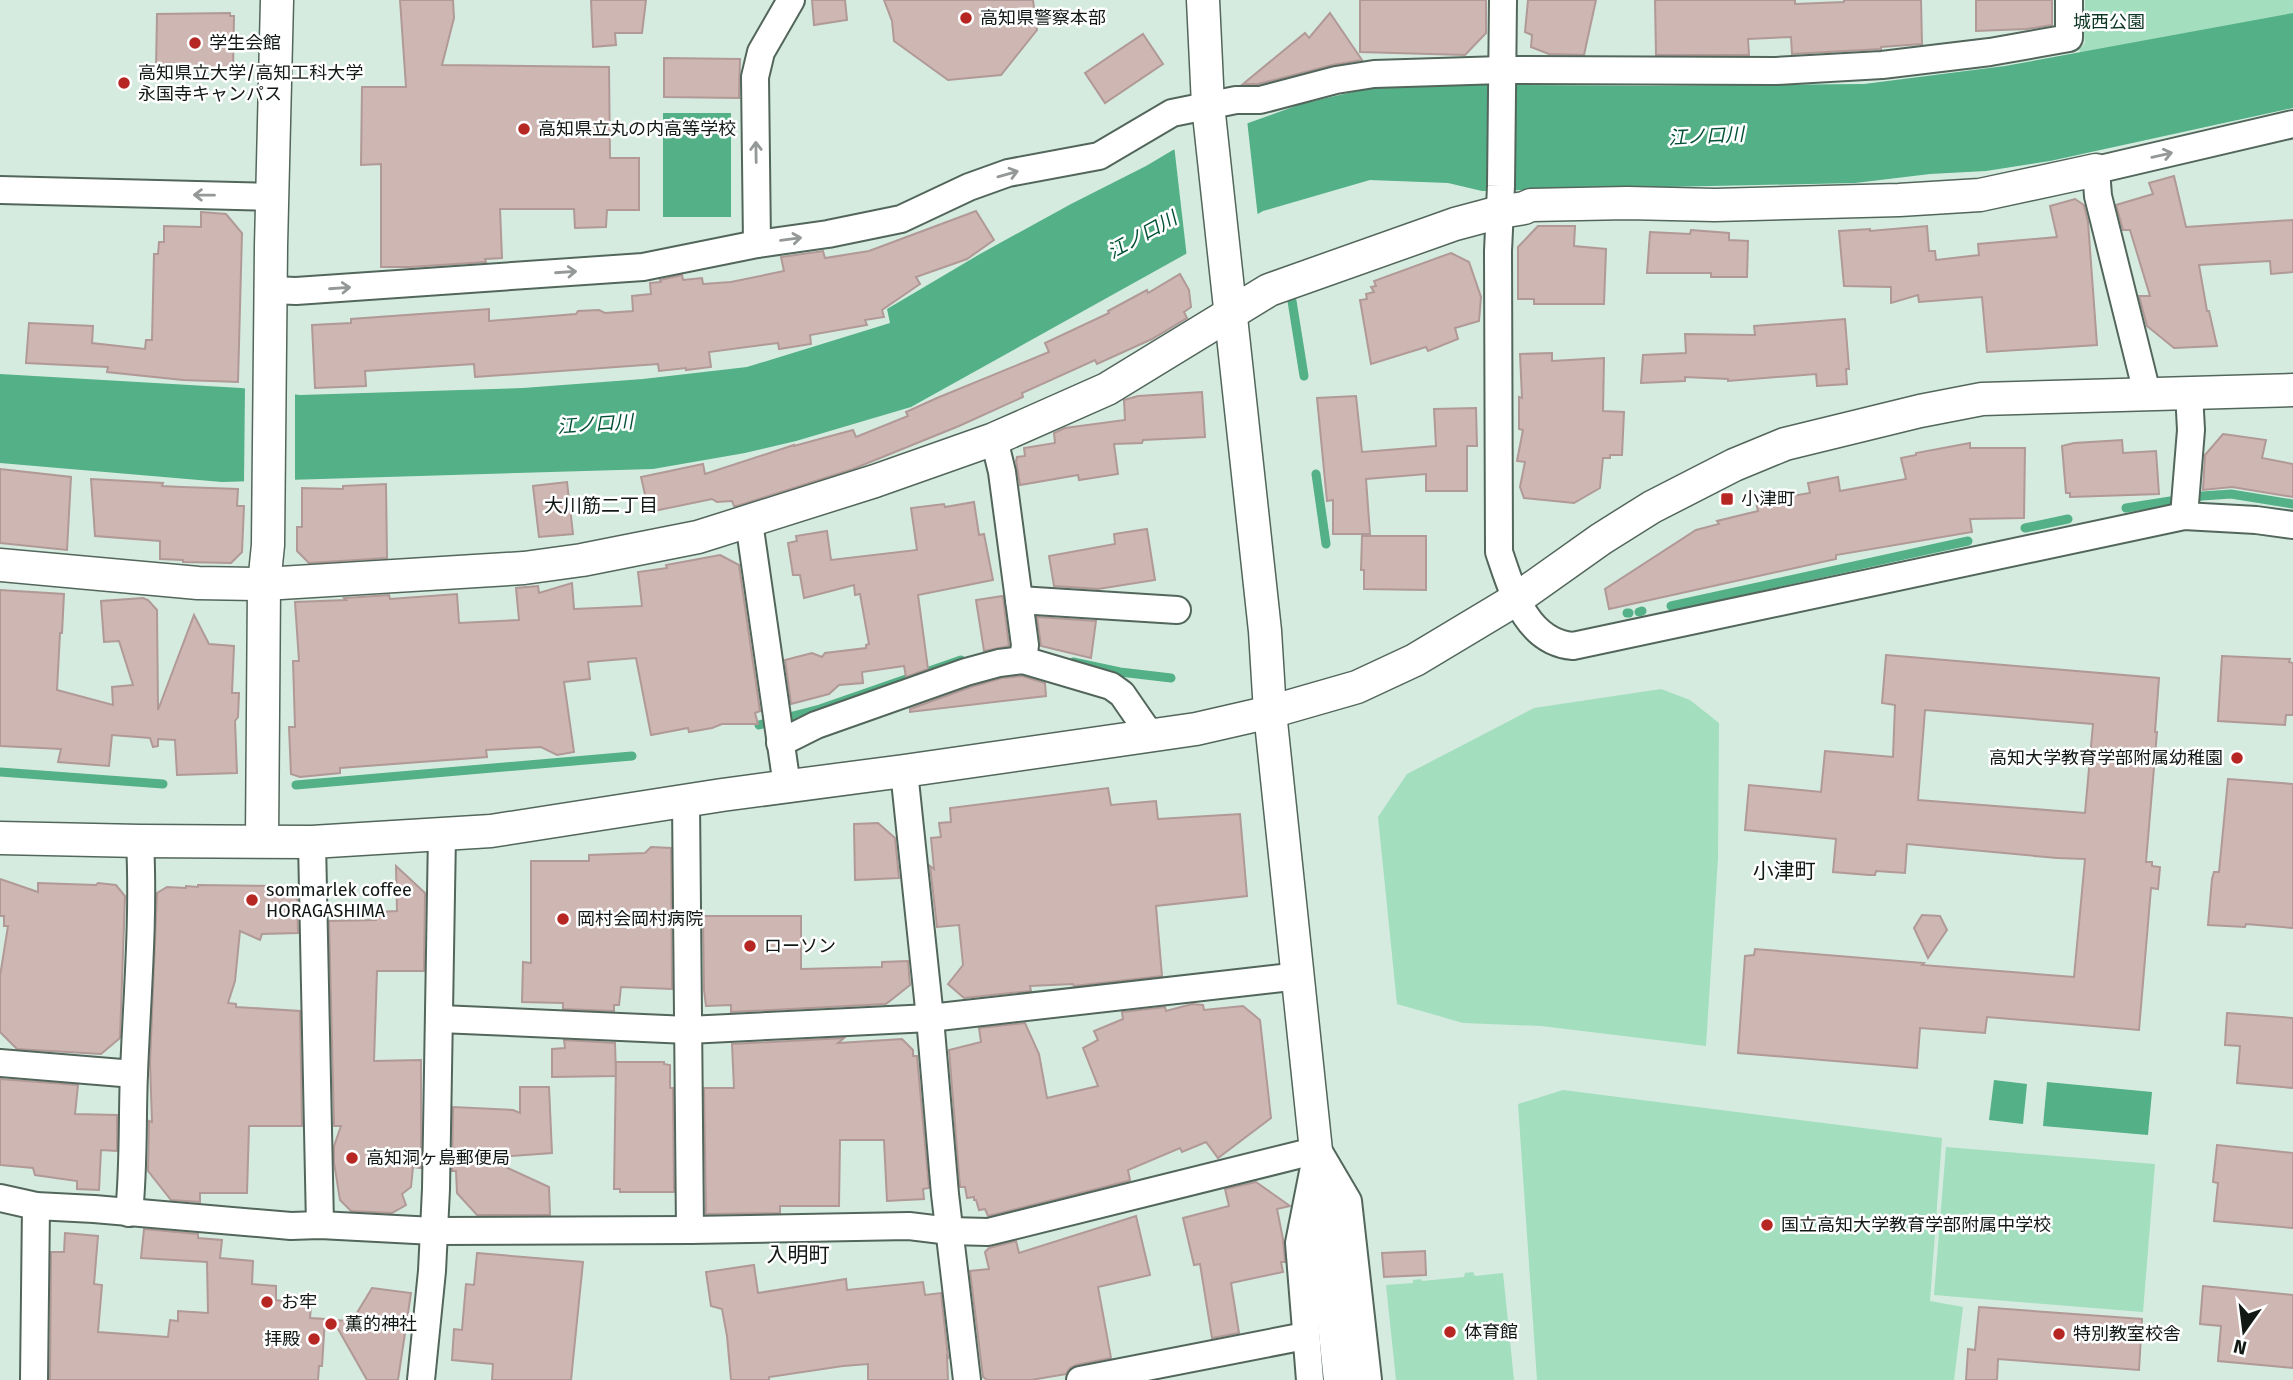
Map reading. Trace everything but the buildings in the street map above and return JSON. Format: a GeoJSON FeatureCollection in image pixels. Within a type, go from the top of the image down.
{"type":"FeatureCollection","features":[{"type":"Feature","properties":{"kind":"street"},"geometry":{"type":"LineString","coordinates":[[262,841],[264,584],[268,547],[277,0]]}},
{"type":"Feature","properties":{"kind":"street"},"geometry":{"type":"LineString","coordinates":[[757,244],[755,77],[761,52],[791,0]]}},
{"type":"Feature","properties":{"kind":"street"},"geometry":{"type":"LineString","coordinates":[[1203,0],[1209,115],[1265,631],[1270,712],[1340,1380]]}},
{"type":"Feature","properties":{"kind":"street"},"geometry":{"type":"LineString","coordinates":[[1503,0],[1498,251],[1499,552],[1515,600],[1539,632],[1558,645],[1573,646],[2185,503],[2293,526]]}},
{"type":"Feature","properties":{"kind":"street"},"geometry":{"type":"LineString","coordinates":[[271,290],[643,267],[757,244],[828,234],[901,219],[969,187],[1008,173],[1099,156],[1171,114],[1209,115],[1236,100],[1260,100],[1336,80],[1374,74],[1502,76],[1776,71],[1882,65],[2069,38],[2069,0]]}},
{"type":"Feature","properties":{"kind":"street"},"geometry":{"type":"LineString","coordinates":[[0,565],[198,583],[264,584],[524,568],[582,560],[698,537],[994,439],[1107,389],[1269,290],[1455,224],[1500,202],[1524,208],[1531,205],[1810,203],[1980,195],[2293,124]]}},
{"type":"Feature","properties":{"kind":"street"},"geometry":{"type":"LineString","coordinates":[[2096,170],[2098,196],[2147,393]]}},
{"type":"Feature","properties":{"kind":"street"},"geometry":{"type":"LineString","coordinates":[[0,190],[272,197]]}},
{"type":"Feature","properties":{"kind":"street"},"geometry":{"type":"LineString","coordinates":[[0,838],[312,842],[491,831],[787,786],[1196,729],[1270,712],[1357,687],[1415,660],[1515,600],[1601,539],[1652,507],[1734,465],[1785,444],[1906,414],[1982,399],[2293,390]]}},
{"type":"Feature","properties":{"kind":"street"},"geometry":{"type":"LineString","coordinates":[[2185,503],[2191,430],[2189,392]]}},
{"type":"Feature","properties":{"kind":"street"},"geometry":{"type":"LineString","coordinates":[[994,439],[1002,472],[1024,653]]}},
{"type":"Feature","properties":{"kind":"street"},"geometry":{"type":"LineString","coordinates":[[749,522],[787,786]]}},
{"type":"Feature","properties":{"kind":"street"},"geometry":{"type":"LineString","coordinates":[[1018,600],[1177,610]]}},
{"type":"Feature","properties":{"kind":"street"},"geometry":{"type":"LineString","coordinates":[[779,730],[816,725],[1024,653],[1111,686],[1122,694],[1151,736]]}},
{"type":"Feature","properties":{"kind":"street"},"geometry":{"type":"LineString","coordinates":[[904,771],[967,1380]]}},
{"type":"Feature","properties":{"kind":"street"},"geometry":{"type":"LineString","coordinates":[[685,801],[690,1230]]}},
{"type":"Feature","properties":{"kind":"street"},"geometry":{"type":"LineString","coordinates":[[421,1380],[434,1231],[442,834]]}},
{"type":"Feature","properties":{"kind":"street"},"geometry":{"type":"LineString","coordinates":[[130,1213],[134,1169],[134,1074],[140,964],[140,841]]}},
{"type":"Feature","properties":{"kind":"street"},"geometry":{"type":"LineString","coordinates":[[312,842],[320,1225]]}},
{"type":"Feature","properties":{"kind":"street"},"geometry":{"type":"LineString","coordinates":[[440,1019],[688,1030],[930,1018],[1299,976]]}},
{"type":"Feature","properties":{"kind":"street"},"geometry":{"type":"LineString","coordinates":[[0,1063],[134,1074]]}},
{"type":"Feature","properties":{"kind":"street"},"geometry":{"type":"LineString","coordinates":[[0,1198],[36,1206],[291,1226],[434,1231],[909,1226],[988,1232],[1318,1150]]}},
{"type":"Feature","properties":{"kind":"street"},"geometry":{"type":"LineString","coordinates":[[1310,1380],[1299,1242],[1318,1150]]}},
{"type":"Feature","properties":{"kind":"street"},"geometry":{"type":"LineString","coordinates":[[1318,1150],[1348,1201],[1368,1380]]}},
{"type":"Feature","properties":{"kind":"street"},"geometry":{"type":"LineString","coordinates":[[34,1380],[36,1206]]}},
{"type":"Feature","properties":{"kind":"street"},"geometry":{"type":"LineString","coordinates":[[1080,1380],[1305,1336]]}},
{"type":"Feature","properties":{"kind":"green space","name":"城西公園"},"geometry":{"type":"Polygon","coordinates":[[[2085,0],[2293,0],[2293,20],[2083,59],[2079,49],[2085,43],[2084,33],[2079,25],[2081,11],[2085,9],[2085,0]]]}},
{"type":"Feature","properties":{"kind":"green space"},"geometry":{"type":"Polygon","coordinates":[[[1661,689],[1690,700],[1719,723],[1718,858],[1706,1046],[1541,1026],[1463,1023],[1397,1004],[1378,817],[1407,774],[1534,708],[1661,689]]]}},
{"type":"Feature","properties":{"kind":"green space"},"geometry":{"type":"Polygon","coordinates":[[[1563,1090],[1942,1138],[1930,1301],[1963,1307],[1954,1380],[1537,1380],[1518,1104],[1563,1090]]]}},
{"type":"Feature","properties":{"kind":"green space"},"geometry":{"type":"Polygon","coordinates":[[[1946,1147],[2155,1164],[2143,1312],[1934,1295],[1946,1147]]]}},
{"type":"Feature","properties":{"kind":"green space","name":"体育館"},"geometry":{"type":"Polygon","coordinates":[[[1473,1272],[1475,1276],[1503,1273],[1514,1380],[1396,1380],[1386,1285],[1413,1283],[1413,1280],[1421,1279],[1464,1277],[1465,1273],[1473,1272]]]}},
{"type":"Feature","properties":{"kind":"water","name":"江ノ口川"},"geometry":{"type":"Polygon","coordinates":[[[2293,13],[2293,108],[2050,161],[1986,171],[1930,174],[1855,183],[1482,191],[1448,183],[1370,180],[1263,211],[911,407],[745,453],[653,469],[222,482],[0,463],[0,374],[241,388],[300,395],[523,388],[643,379],[747,367],[890,323],[887,309],[980,254],[1173,150],[1301,104],[1387,84],[1864,84],[2005,66],[2293,13]]]}},
{"type":"Feature","properties":{"kind":"water"},"geometry":{"type":"Polygon","coordinates":[[[663,113],[731,113],[731,217],[663,217],[663,113]]]}},
{"type":"Feature","properties":{"kind":"water"},"geometry":{"type":"Polygon","coordinates":[[[1994,1080],[2027,1084],[2023,1124],[1989,1120],[1994,1080]]]}},
{"type":"Feature","properties":{"kind":"water"},"geometry":{"type":"Polygon","coordinates":[[[2047,1082],[2152,1092],[2148,1135],[2043,1126],[2047,1082]]]}},
{"type":"Feature","properties":{"kind":"pier"},"geometry":{"type":"Polygon","coordinates":[[[1247,120],[1258,218],[1187,258],[1174,145],[1247,120]]]}},
{"type":"Feature","properties":{"kind":"pier"},"geometry":{"type":"Polygon","coordinates":[[[245,386],[295,391],[295,483],[244,484],[245,386]]]}},
{"type":"Feature","properties":{"kind":"waterway"},"geometry":{"type":"LineString","coordinates":[[1292,301],[1304,376]]}},
{"type":"Feature","properties":{"kind":"waterway"},"geometry":{"type":"LineString","coordinates":[[1316,474],[1326,544]]}},
{"type":"Feature","properties":{"kind":"waterway"},"geometry":{"type":"LineString","coordinates":[[2126,508],[2231,494],[2293,504]]}},
{"type":"Feature","properties":{"kind":"waterway"},"geometry":{"type":"LineString","coordinates":[[2025,528],[2068,519]]}},
{"type":"Feature","properties":{"kind":"waterway"},"geometry":{"type":"LineString","coordinates":[[1671,606],[1968,541]]}},
{"type":"Feature","properties":{"kind":"waterway"},"geometry":{"type":"LineString","coordinates":[[759,725],[820,709],[961,660]]}},
{"type":"Feature","properties":{"kind":"waterway"},"geometry":{"type":"LineString","coordinates":[[1073,662],[1120,672],[1171,678]]}},
{"type":"Feature","properties":{"kind":"waterway"},"geometry":{"type":"LineString","coordinates":[[296,785],[632,756]]}},
{"type":"Feature","properties":{"kind":"waterway"},"geometry":{"type":"LineString","coordinates":[[0,772],[163,784]]}},
{"type":"Feature","properties":{"kind":"place","name":"高知県警察本部"},"geometry":{"type":"Point","coordinates":[966,18]}},
{"type":"Feature","properties":{"kind":"place","name":"学生会館"},"geometry":{"type":"Point","coordinates":[195,43]}},
{"type":"Feature","properties":{"kind":"place","name":"高知県立大学/高知工科大学 永国寺キャンパス"},"geometry":{"type":"Point","coordinates":[124,83]}},
{"type":"Feature","properties":{"kind":"place","name":"高知県立丸の内高等学校"},"geometry":{"type":"Point","coordinates":[524,129]}},
{"type":"Feature","properties":{"kind":"place","name":"小津町"},"geometry":{"type":"Point","coordinates":[1727,499]}},
{"type":"Feature","properties":{"kind":"place","name":"高知大学教育学部附属幼稚園"},"geometry":{"type":"Point","coordinates":[2237,758]}},
{"type":"Feature","properties":{"kind":"place","name":"sommarlek coffee HORAGASHIMA"},"geometry":{"type":"Point","coordinates":[252,900]}},
{"type":"Feature","properties":{"kind":"place","name":"岡村会岡村病院"},"geometry":{"type":"Point","coordinates":[563,919]}},
{"type":"Feature","properties":{"kind":"place","name":"ローソン"},"geometry":{"type":"Point","coordinates":[750,946]}},
{"type":"Feature","properties":{"kind":"place","name":"高知洞ヶ島郵便局"},"geometry":{"type":"Point","coordinates":[352,1158]}},
{"type":"Feature","properties":{"kind":"place","name":"国立高知大学教育学部附属中学校"},"geometry":{"type":"Point","coordinates":[1767,1225]}},
{"type":"Feature","properties":{"kind":"place","name":"お牢"},"geometry":{"type":"Point","coordinates":[267,1302]}},
{"type":"Feature","properties":{"kind":"place","name":"薫的神社"},"geometry":{"type":"Point","coordinates":[331,1324]}},
{"type":"Feature","properties":{"kind":"place","name":"体育館"},"geometry":{"type":"Point","coordinates":[1450,1332]}},
{"type":"Feature","properties":{"kind":"place","name":"特別教室校舎"},"geometry":{"type":"Point","coordinates":[2059,1334]}},
{"type":"Feature","properties":{"kind":"place","name":"拝殿"},"geometry":{"type":"Point","coordinates":[314,1339]}},
{"type":"Feature","properties":{"kind":"district","name":"大川筋二丁目"},"geometry":{"type":"Point","coordinates":[601,505]}},
{"type":"Feature","properties":{"kind":"district","name":"小津町"},"geometry":{"type":"Point","coordinates":[1784,871]}},
{"type":"Feature","properties":{"kind":"district","name":"入明町"},"geometry":{"type":"Point","coordinates":[798,1255]}}]}
